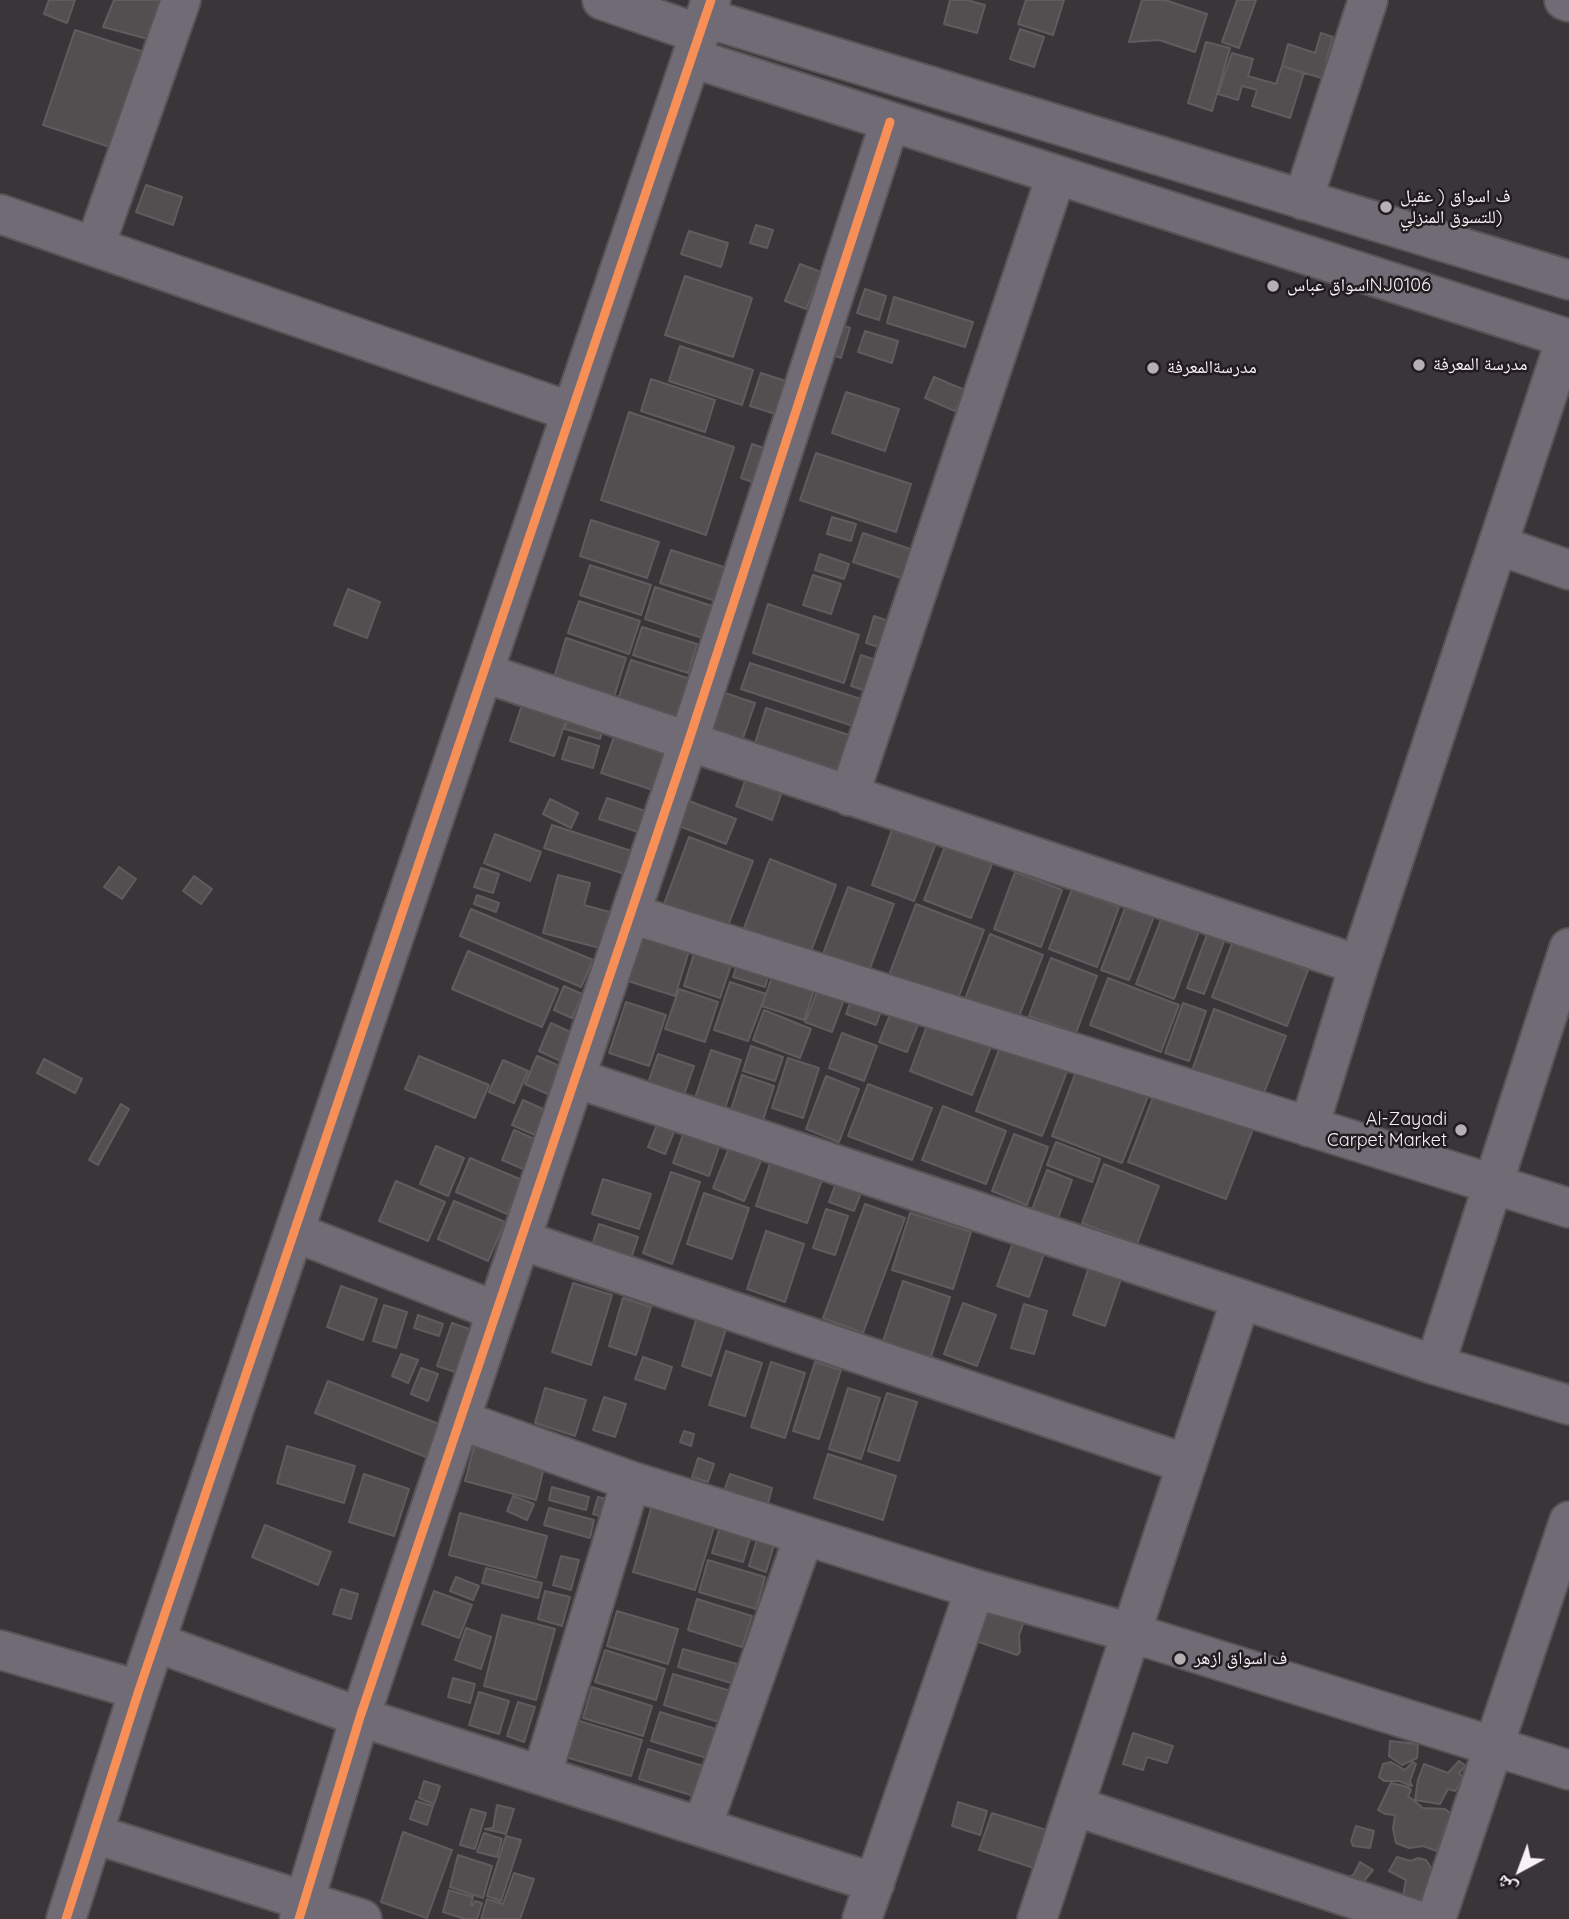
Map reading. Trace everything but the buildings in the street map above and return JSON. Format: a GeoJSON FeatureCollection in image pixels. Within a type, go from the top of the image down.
{"type":"FeatureCollection","features":[{"type":"Feature","properties":{"kind":"street"},"geometry":{"type":"LineString","coordinates":[[94,246],[181,0]]}},
{"type":"Feature","properties":{"kind":"street"},"geometry":{"type":"LineString","coordinates":[[602,0],[1303,200],[1569,280]]}},
{"type":"Feature","properties":{"kind":"street"},"geometry":{"type":"LineString","coordinates":[[1303,200],[1368,0]]}},
{"type":"Feature","properties":{"kind":"street"},"geometry":{"type":"LineString","coordinates":[[702,28],[890,122],[1568,339],[1359,965],[1309,1127]]}},
{"type":"Feature","properties":{"kind":"street"},"geometry":{"type":"LineString","coordinates":[[66,1919],[155,1642],[702,28]]}},
{"type":"Feature","properties":{"kind":"street"},"geometry":{"type":"LineString","coordinates":[[302,1909],[360,1717],[688,743],[890,122]]}},
{"type":"Feature","properties":{"kind":"street"},"geometry":{"type":"LineString","coordinates":[[849,796],[1056,176]]}},
{"type":"Feature","properties":{"kind":"street"},"geometry":{"type":"LineString","coordinates":[[0,214],[572,412]]}},
{"type":"Feature","properties":{"kind":"street"},"geometry":{"type":"LineString","coordinates":[[1498,545],[1569,569]]}},
{"type":"Feature","properties":{"kind":"street"},"geometry":{"type":"LineString","coordinates":[[484,673],[1359,965]]}},
{"type":"Feature","properties":{"kind":"street"},"geometry":{"type":"LineString","coordinates":[[631,914],[1569,1208]]}},
{"type":"Feature","properties":{"kind":"street"},"geometry":{"type":"LineString","coordinates":[[1435,1365],[1569,948]]}},
{"type":"Feature","properties":{"kind":"street"},"geometry":{"type":"LineString","coordinates":[[575,1078],[1241,1298],[1435,1365],[1569,1405]]}},
{"type":"Feature","properties":{"kind":"street"},"geometry":{"type":"LineString","coordinates":[[294,1232],[496,1311]]}},
{"type":"Feature","properties":{"kind":"street"},"geometry":{"type":"LineString","coordinates":[[521,1240],[1187,1464]]}},
{"type":"Feature","properties":{"kind":"street"},"geometry":{"type":"LineString","coordinates":[[1037,1919],[1241,1298]]}},
{"type":"Feature","properties":{"kind":"street"},"geometry":{"type":"LineString","coordinates":[[460,1420],[631,1481],[804,1536],[975,1589],[1132,1633],[1569,1770]]}},
{"type":"Feature","properties":{"kind":"street"},"geometry":{"type":"LineString","coordinates":[[542,1774],[631,1481]]}},
{"type":"Feature","properties":{"kind":"street"},"geometry":{"type":"LineString","coordinates":[[1436,1919],[1569,1521]]}},
{"type":"Feature","properties":{"kind":"street"},"geometry":{"type":"LineString","coordinates":[[702,1827],[804,1536]]}},
{"type":"Feature","properties":{"kind":"street"},"geometry":{"type":"LineString","coordinates":[[862,1919],[975,1589]]}},
{"type":"Feature","properties":{"kind":"street"},"geometry":{"type":"LineString","coordinates":[[155,1642],[360,1717],[875,1882]]}},
{"type":"Feature","properties":{"kind":"street"},"geometry":{"type":"LineString","coordinates":[[0,1650],[139,1690]]}},
{"type":"Feature","properties":{"kind":"street"},"geometry":{"type":"LineString","coordinates":[[1074,1806],[1414,1919]]}},
{"type":"Feature","properties":{"kind":"street"},"geometry":{"type":"LineString","coordinates":[[94,1834],[302,1909],[362,1919]]}},
{"type":"Feature","properties":{"kind":"cycle path"},"geometry":{"type":"LineString","coordinates":[[66,1919],[139,1690],[711,0]]}},
{"type":"Feature","properties":{"kind":"cycle path"},"geometry":{"type":"LineString","coordinates":[[299,1919],[360,1717],[688,743],[890,122]]}},
{"type":"Feature","properties":{"kind":"place","name":"ف اسواق ( عقيل للتسوق المنزلي)"},"geometry":{"type":"Point","coordinates":[1386,207]}},
{"type":"Feature","properties":{"kind":"place","name":"اسواق عباسNJ0106"},"geometry":{"type":"Point","coordinates":[1273,286]}},
{"type":"Feature","properties":{"kind":"place","name":"مدرسة المعرفة"},"geometry":{"type":"Point","coordinates":[1419,365]}},
{"type":"Feature","properties":{"kind":"place","name":"مدرسةالمعرفة"},"geometry":{"type":"Point","coordinates":[1153,368]}},
{"type":"Feature","properties":{"kind":"place","name":"Al-Zayadi Carpet Market"},"geometry":{"type":"Point","coordinates":[1461,1130]}},
{"type":"Feature","properties":{"kind":"place","name":"ف اسواق ازهر"},"geometry":{"type":"Point","coordinates":[1180,1659]}}]}
